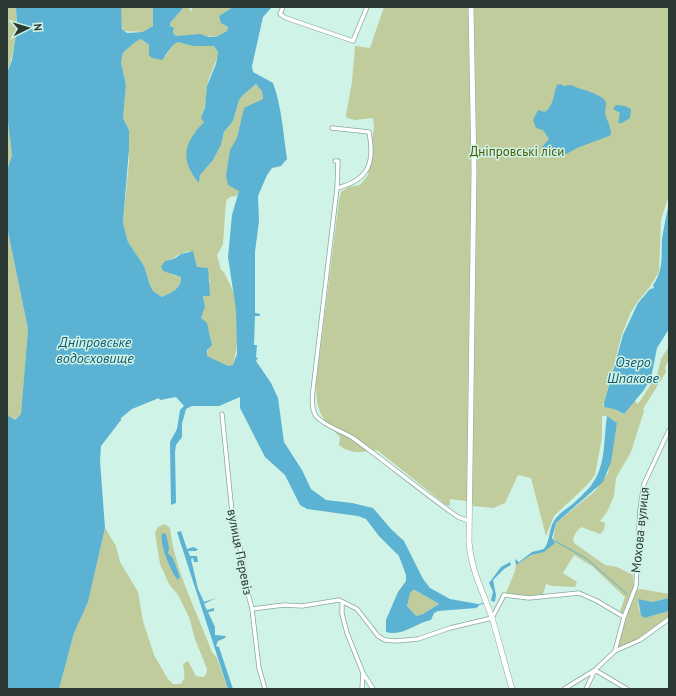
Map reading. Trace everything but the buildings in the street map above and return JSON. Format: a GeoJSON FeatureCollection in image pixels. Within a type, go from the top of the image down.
{"type":"FeatureCollection","features":[{"type":"Feature","properties":{"kind":"main road"},"geometry":{"type":"LineString","coordinates":[[471,7],[474,211],[469,521],[471,559],[476,580],[492,618],[512,689]]}},
{"type":"Feature","properties":{"kind":"street"},"geometry":{"type":"LineString","coordinates":[[282,7],[280,14],[317,30],[353,41],[367,7]]}},
{"type":"Feature","properties":{"kind":"street"},"geometry":{"type":"LineString","coordinates":[[332,128],[370,132],[371,139],[370,162],[363,176],[358,181],[337,188]]}},
{"type":"Feature","properties":{"kind":"street"},"geometry":{"type":"LineString","coordinates":[[335,161],[338,161],[337,188],[313,390],[313,409],[323,422],[346,434],[371,451],[458,517],[469,521]]}},
{"type":"Feature","properties":{"kind":"street","name":"вулиця Перевіз"},"geometry":{"type":"LineString","coordinates":[[222,414],[232,512],[252,609],[260,668],[265,689]]}},
{"type":"Feature","properties":{"kind":"street","name":"Мохова вулиця"},"geometry":{"type":"LineString","coordinates":[[614,651],[624,617],[636,586],[640,510],[644,484],[669,430]]}},
{"type":"Feature","properties":{"kind":"street"},"geometry":{"type":"LineString","coordinates":[[252,609],[284,605],[302,606],[339,600],[357,609],[378,636],[385,640],[396,641],[418,639],[450,628],[492,618],[504,595],[529,598],[579,593],[597,601],[624,617]]}},
{"type":"Feature","properties":{"kind":"street"},"geometry":{"type":"LineString","coordinates":[[342,602],[342,614],[346,633],[363,673],[373,689]]}},
{"type":"Feature","properties":{"kind":"street"},"geometry":{"type":"LineString","coordinates":[[564,689],[595,670],[614,651],[640,640],[669,619]]}},
{"type":"Feature","properties":{"kind":"street"},"geometry":{"type":"LineString","coordinates":[[586,689],[595,670]]}},
{"type":"Feature","properties":{"kind":"street"},"geometry":{"type":"LineString","coordinates":[[595,670],[627,689]]}},
{"type":"Feature","properties":{"kind":"street"},"geometry":{"type":"LineString","coordinates":[[362,689],[363,673]]}},
{"type":"Feature","properties":{"kind":"green space"},"geometry":{"type":"Polygon","coordinates":[[[7,7],[16,7],[16,32],[14,49],[7,73],[7,7]]]}},
{"type":"Feature","properties":{"kind":"green space"},"geometry":{"type":"Polygon","coordinates":[[[121,7],[153,7],[153,26],[144,32],[124,31],[121,24],[121,7]]]}},
{"type":"Feature","properties":{"kind":"green space"},"geometry":{"type":"Polygon","coordinates":[[[184,7],[189,7],[191,12],[191,7],[233,7],[219,16],[228,27],[227,31],[216,37],[197,35],[176,36],[173,33],[174,30],[170,26],[170,23],[184,7]]]}},
{"type":"Feature","properties":{"kind":"green space","name":"Дніпровські ліси"},"geometry":{"type":"Polygon","coordinates":[[[384,7],[669,7],[669,195],[661,220],[659,272],[631,312],[622,334],[603,406],[614,409],[623,414],[634,400],[638,404],[657,375],[661,359],[669,346],[669,360],[665,367],[666,372],[643,409],[644,411],[631,452],[616,478],[614,496],[607,512],[600,521],[605,523],[604,530],[600,534],[581,527],[576,532],[573,539],[574,543],[605,565],[617,567],[633,575],[634,587],[622,614],[620,612],[625,597],[592,566],[574,555],[563,573],[577,582],[575,587],[553,586],[546,584],[543,594],[529,596],[506,593],[516,565],[531,555],[547,550],[553,540],[556,523],[595,491],[608,473],[617,423],[607,416],[602,416],[602,437],[595,475],[587,485],[554,516],[546,536],[531,478],[518,475],[505,503],[493,508],[473,506],[473,502],[450,499],[450,506],[446,505],[377,450],[352,452],[339,445],[340,437],[324,420],[319,409],[316,385],[339,200],[341,192],[349,187],[360,185],[368,175],[374,126],[373,118],[355,120],[347,118],[346,115],[352,82],[355,46],[370,48],[384,7]]]}},
{"type":"Feature","properties":{"kind":"green space"},"geometry":{"type":"Polygon","coordinates":[[[141,39],[149,45],[149,55],[166,56],[173,45],[178,42],[193,46],[214,46],[218,52],[208,82],[206,102],[202,114],[204,122],[201,126],[189,165],[199,183],[200,175],[213,160],[221,145],[224,132],[233,121],[239,100],[256,84],[262,91],[263,99],[239,191],[237,196],[230,197],[226,201],[223,244],[217,255],[221,270],[224,272],[232,289],[237,316],[235,357],[233,365],[228,367],[207,356],[211,338],[206,325],[201,318],[205,307],[203,296],[210,296],[208,287],[210,280],[197,268],[194,255],[188,251],[176,256],[174,259],[170,259],[170,272],[173,275],[181,277],[181,281],[175,290],[162,297],[153,291],[144,266],[128,242],[123,223],[129,162],[129,130],[123,118],[126,85],[121,62],[123,53],[135,41],[141,39]]]}},
{"type":"Feature","properties":{"kind":"green space"},"geometry":{"type":"Polygon","coordinates":[[[7,114],[12,155],[7,171],[7,114]]]}},
{"type":"Feature","properties":{"kind":"green space"},"geometry":{"type":"Polygon","coordinates":[[[7,227],[28,329],[21,414],[15,420],[7,415],[7,227]]]}},
{"type":"Feature","properties":{"kind":"green space"},"geometry":{"type":"Polygon","coordinates":[[[165,524],[170,528],[172,544],[181,575],[212,652],[217,658],[228,689],[59,689],[74,633],[88,601],[105,528],[116,546],[120,562],[138,592],[143,621],[154,655],[168,679],[173,684],[180,684],[184,680],[183,664],[188,661],[196,676],[203,677],[206,675],[207,669],[195,639],[189,617],[178,595],[169,584],[160,564],[155,533],[158,527],[165,524]],[[168,541],[167,559],[175,576],[180,577],[173,558],[168,553],[168,541]]]}},
{"type":"Feature","properties":{"kind":"green space"},"geometry":{"type":"Polygon","coordinates":[[[641,589],[669,594],[669,598],[652,602],[638,600],[639,609],[643,618],[669,611],[669,616],[632,643],[617,647],[636,590],[641,589]]]}},
{"type":"Feature","properties":{"kind":"green space"},"geometry":{"type":"Polygon","coordinates":[[[413,590],[439,604],[423,614],[416,616],[410,611],[407,604],[408,597],[413,590]]]}},
{"type":"Feature","properties":{"kind":"water","name":"Дніпровське водосховище"},"geometry":{"type":"Polygon","coordinates":[[[16,7],[121,7],[122,29],[127,33],[143,32],[153,26],[153,7],[184,7],[170,23],[170,26],[174,28],[173,33],[176,36],[200,34],[209,37],[216,37],[227,31],[228,27],[221,23],[219,16],[233,7],[272,7],[263,17],[252,66],[253,72],[273,83],[280,111],[287,159],[281,166],[272,168],[267,175],[258,196],[259,221],[255,252],[255,313],[260,314],[260,316],[255,316],[254,345],[257,345],[256,357],[258,358],[256,361],[271,383],[278,398],[284,442],[302,470],[311,489],[326,500],[352,503],[373,508],[391,529],[404,541],[423,579],[430,588],[450,599],[478,604],[479,606],[476,608],[438,611],[434,613],[431,620],[409,629],[398,633],[386,632],[386,620],[398,592],[406,581],[406,575],[399,556],[379,536],[366,519],[358,516],[307,509],[300,505],[285,475],[265,457],[240,408],[240,397],[219,406],[192,406],[186,409],[182,424],[182,437],[176,445],[175,452],[176,503],[171,505],[170,442],[177,429],[180,410],[184,406],[176,397],[160,400],[159,398],[132,409],[121,418],[101,446],[100,461],[105,528],[88,602],[74,633],[59,689],[7,689],[7,415],[15,420],[21,414],[28,329],[7,227],[7,171],[12,155],[7,114],[7,73],[12,60],[17,28],[16,7]],[[141,39],[123,53],[121,62],[126,85],[123,118],[129,130],[129,149],[123,223],[128,242],[144,266],[153,291],[162,297],[178,287],[181,281],[181,277],[163,271],[161,267],[165,261],[174,259],[181,254],[193,251],[197,267],[208,268],[210,296],[203,296],[205,307],[201,318],[207,323],[212,345],[207,350],[207,356],[228,366],[233,365],[237,354],[236,310],[228,257],[232,215],[239,191],[228,185],[226,176],[230,150],[237,138],[244,108],[263,99],[262,91],[256,84],[239,100],[233,121],[224,132],[221,145],[213,160],[200,175],[199,183],[189,166],[186,151],[192,137],[204,122],[201,118],[205,107],[207,86],[216,64],[218,52],[214,46],[193,46],[178,42],[173,45],[162,60],[152,58],[149,55],[149,45],[141,39]],[[415,590],[410,593],[407,606],[416,616],[423,614],[439,604],[415,590]]]}},
{"type":"Feature","properties":{"kind":"water"},"geometry":{"type":"Polygon","coordinates":[[[561,84],[563,86],[571,85],[591,92],[604,100],[606,103],[606,118],[611,134],[577,148],[561,157],[543,151],[542,147],[549,139],[543,130],[536,128],[533,120],[538,110],[545,112],[548,109],[552,103],[557,85],[561,84]]]}},
{"type":"Feature","properties":{"kind":"water"},"geometry":{"type":"Polygon","coordinates":[[[616,105],[625,106],[631,109],[630,118],[622,123],[618,123],[620,113],[613,109],[616,105]]]}},
{"type":"Feature","properties":{"kind":"water","name":"Озеро Шпакове"},"geometry":{"type":"Polygon","coordinates":[[[669,204],[669,329],[657,348],[651,378],[644,390],[624,414],[614,409],[604,407],[604,403],[623,335],[638,303],[650,289],[654,288],[653,285],[659,274],[662,239],[669,204]]]}},
{"type":"Feature","properties":{"kind":"water"},"geometry":{"type":"Polygon","coordinates":[[[607,416],[617,423],[611,462],[603,482],[556,523],[552,538],[555,543],[544,552],[531,555],[516,565],[515,559],[519,562],[532,552],[544,549],[548,542],[553,522],[590,487],[595,479],[602,462],[607,416]]]}},
{"type":"Feature","properties":{"kind":"water"},"geometry":{"type":"Polygon","coordinates":[[[181,531],[187,549],[193,547],[198,549],[196,551],[188,551],[190,556],[197,556],[198,562],[194,562],[193,558],[191,559],[198,589],[204,602],[216,598],[204,604],[207,610],[214,608],[214,611],[208,612],[215,627],[215,635],[226,636],[218,641],[216,646],[219,647],[233,689],[228,689],[177,532],[181,531]]]}},
{"type":"Feature","properties":{"kind":"water"},"geometry":{"type":"Polygon","coordinates":[[[162,533],[166,534],[169,548],[168,553],[173,558],[180,577],[178,580],[166,558],[162,544],[162,533]]]}},
{"type":"Feature","properties":{"kind":"water"},"geometry":{"type":"Polygon","coordinates":[[[510,562],[511,565],[504,569],[493,580],[496,595],[495,601],[493,602],[491,600],[493,592],[489,583],[501,567],[510,562]]]}},
{"type":"Feature","properties":{"kind":"water"},"geometry":{"type":"Polygon","coordinates":[[[669,598],[669,611],[644,618],[641,615],[638,599],[652,602],[669,598]]]}},
{"type":"Feature","properties":{"kind":"waterway"},"geometry":{"type":"LineString","coordinates":[[555,541],[587,559],[627,594]]}},
{"type":"Feature","properties":{"kind":"waterway"},"geometry":{"type":"LineString","coordinates":[[478,605],[484,603]]}}]}
